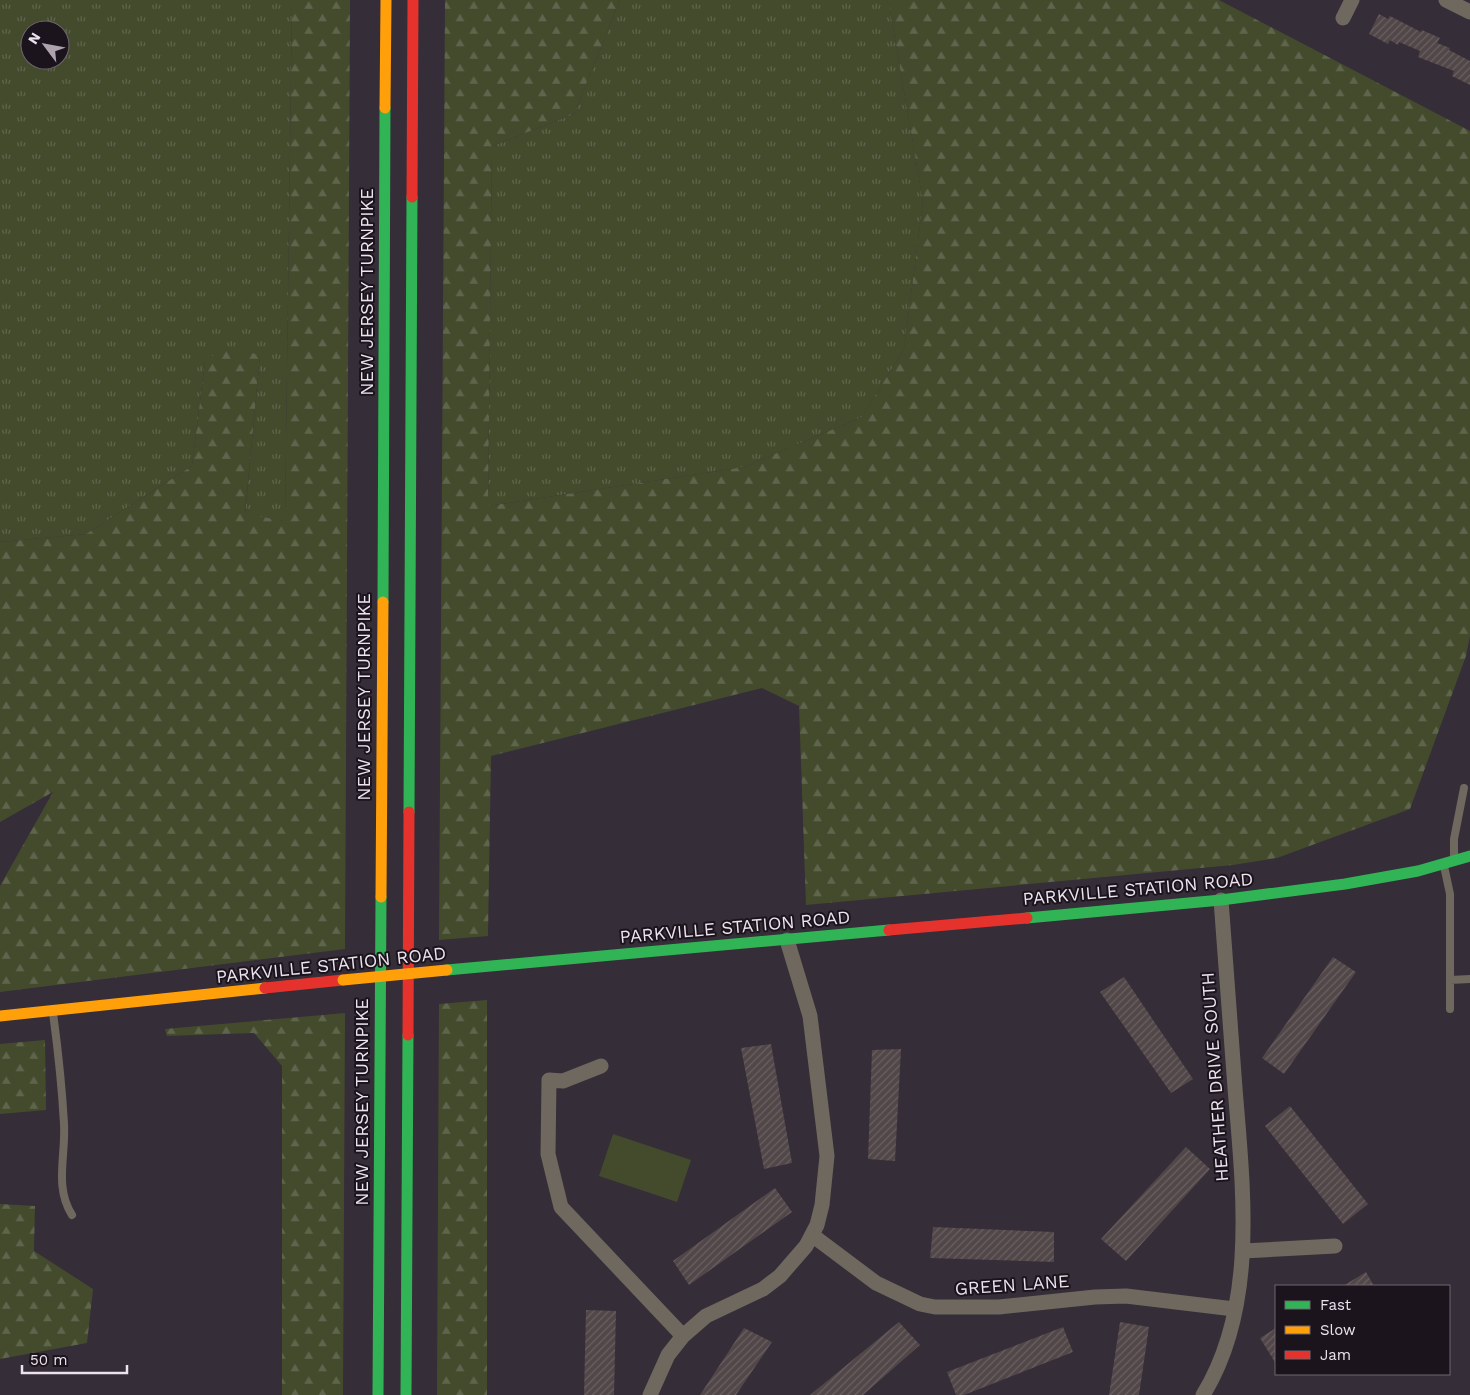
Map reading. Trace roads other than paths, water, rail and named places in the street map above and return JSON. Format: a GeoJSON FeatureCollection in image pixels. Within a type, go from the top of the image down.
{"type":"FeatureCollection","features":[{"type":"Feature","properties":{"kind":"main road","name":"NEW JERSEY TURNPIKE"},"geometry":{"type":"LineString","coordinates":[[378,1395],[386,0]]}},
{"type":"Feature","properties":{"kind":"main road"},"geometry":{"type":"LineString","coordinates":[[406,1395],[413,0]]}},
{"type":"Feature","properties":{"kind":"main road","name":"PARKVILLE STATION ROAD"},"geometry":{"type":"LineString","coordinates":[[0,1016],[447,970],[1221,900],[1345,884],[1418,871],[1470,856]]}},
{"type":"Feature","properties":{"kind":"street"},"geometry":{"type":"LineString","coordinates":[[1343,18],[1352,0]]}},
{"type":"Feature","properties":{"kind":"street"},"geometry":{"type":"LineString","coordinates":[[1446,0],[1470,12]]}},
{"type":"Feature","properties":{"kind":"street","name":"HEATHER DRIVE SOUTH"},"geometry":{"type":"LineString","coordinates":[[1203,1395],[1219,1365],[1228,1341],[1243,1251],[1241,1169],[1221,900]]}},
{"type":"Feature","properties":{"kind":"street"},"geometry":{"type":"LineString","coordinates":[[650,1395],[668,1355],[682,1336],[706,1316],[763,1290],[794,1263],[817,1225],[822,1205],[827,1156],[810,1016],[787,940]]}},
{"type":"Feature","properties":{"kind":"street"},"geometry":{"type":"LineString","coordinates":[[601,1066],[564,1081],[549,1080],[548,1154],[561,1207],[682,1336]]}},
{"type":"Feature","properties":{"kind":"street","name":"GREEN LANE"},"geometry":{"type":"LineString","coordinates":[[812,1235],[876,1283],[920,1304],[935,1307],[999,1307],[1095,1297],[1126,1296],[1234,1309]]}},
{"type":"Feature","properties":{"kind":"street"},"geometry":{"type":"LineString","coordinates":[[1243,1251],[1334,1246]]}},
{"type":"Feature","properties":{"kind":"lane"},"geometry":{"type":"LineString","coordinates":[[1450,1008],[1449,862],[1464,788]]}},
{"type":"Feature","properties":{"kind":"lane"},"geometry":{"type":"LineString","coordinates":[[1450,980],[1470,979]]}},
{"type":"Feature","properties":{"kind":"lane"},"geometry":{"type":"LineString","coordinates":[[53,1011],[64,1125],[61,1170],[63,1196],[65,1205],[72,1215]]}}]}
